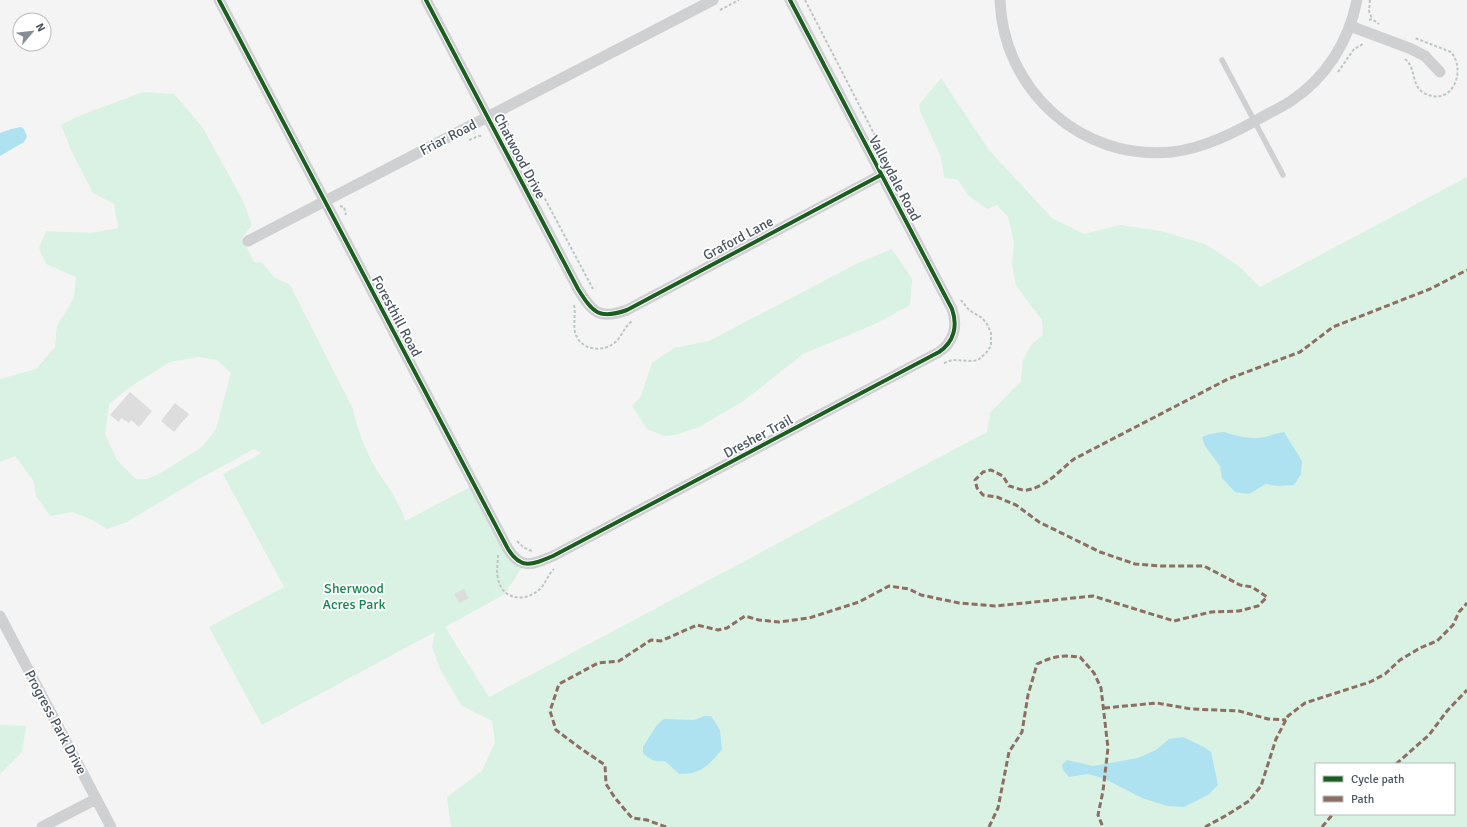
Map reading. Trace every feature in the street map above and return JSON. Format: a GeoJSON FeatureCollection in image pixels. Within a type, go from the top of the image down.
{"type":"FeatureCollection","features":[{"type":"Feature","properties":{"kind":"street","name":"Foresthill Road"},"geometry":{"type":"LineString","coordinates":[[218,0],[512,555],[524,564],[532,564],[553,556],[600,532]]}},
{"type":"Feature","properties":{"kind":"street","name":"Chatwood Drive"},"geometry":{"type":"LineString","coordinates":[[426,0],[578,289],[588,305],[604,314]]}},
{"type":"Feature","properties":{"kind":"street","name":"Friar Road"},"geometry":{"type":"LineString","coordinates":[[248,241],[713,0]]}},
{"type":"Feature","properties":{"kind":"street","name":"Valleydale Road"},"geometry":{"type":"LineString","coordinates":[[790,0],[954,315],[955,328],[952,339],[944,349],[927,359]]}},
{"type":"Feature","properties":{"kind":"street"},"geometry":{"type":"LineString","coordinates":[[1000,0],[1002,22],[1008,47],[1020,74],[1052,112],[1078,131],[1107,145],[1132,150],[1157,152],[1172,152],[1195,148],[1234,132],[1290,101],[1313,83],[1340,48],[1350,26],[1357,0]]}},
{"type":"Feature","properties":{"kind":"street"},"geometry":{"type":"LineString","coordinates":[[1350,26],[1409,48],[1433,64],[1440,72]]}},
{"type":"Feature","properties":{"kind":"street","name":"Graford Lane"},"geometry":{"type":"LineString","coordinates":[[604,314],[614,314],[627,310],[881,175]]}},
{"type":"Feature","properties":{"kind":"street","name":"Dresher Trail"},"geometry":{"type":"LineString","coordinates":[[600,532],[927,359]]}},
{"type":"Feature","properties":{"kind":"street","name":"Progress Park Drive"},"geometry":{"type":"LineString","coordinates":[[0,616],[111,827]]}},
{"type":"Feature","properties":{"kind":"street"},"geometry":{"type":"LineString","coordinates":[[42,827],[96,799]]}},
{"type":"Feature","properties":{"kind":"lane"},"geometry":{"type":"LineString","coordinates":[[1222,60],[1282,175]]}},
{"type":"Feature","properties":{"kind":"path"},"geometry":{"type":"LineString","coordinates":[[805,0],[903,188]]}},
{"type":"Feature","properties":{"kind":"path"},"geometry":{"type":"LineString","coordinates":[[1370,0],[1369,11],[1372,19]]}},
{"type":"Feature","properties":{"kind":"path"},"geometry":{"type":"LineString","coordinates":[[1338,73],[1354,49],[1363,44]]}},
{"type":"Feature","properties":{"kind":"path"},"geometry":{"type":"LineString","coordinates":[[503,121],[508,123],[508,128],[511,135],[596,294]]}},
{"type":"Feature","properties":{"kind":"path"},"geometry":{"type":"LineString","coordinates":[[484,131],[483,136],[486,138]]}},
{"type":"Feature","properties":{"kind":"path"},"geometry":{"type":"LineString","coordinates":[[340,206],[344,207],[347,217]]}},
{"type":"Feature","properties":{"kind":"path"},"geometry":{"type":"LineString","coordinates":[[941,364],[952,360],[973,361],[986,353],[991,346],[992,333],[987,324],[982,318],[969,310],[959,297]]}},
{"type":"Feature","properties":{"kind":"path"},"geometry":{"type":"LineString","coordinates":[[574,302],[575,334],[581,342],[596,350],[613,345],[626,326],[633,320]]}},
{"type":"Feature","properties":{"kind":"path"},"geometry":{"type":"LineString","coordinates":[[514,535],[522,547],[536,551]]}},
{"type":"Feature","properties":{"kind":"path"},"geometry":{"type":"LineString","coordinates":[[496,551],[498,555],[498,581],[502,588],[517,598],[527,597],[541,588],[548,576],[557,566]]}},
{"type":"Feature","properties":{"kind":"green space","name":"Sherwood Acres Park"},"geometry":{"type":"Polygon","coordinates":[[[941,78],[989,150],[1052,218],[1084,234],[1120,225],[1161,231],[1205,244],[1239,266],[1260,287],[1467,177],[1467,827],[451,827],[447,797],[482,771],[495,742],[492,721],[462,706],[440,669],[432,647],[435,632],[262,725],[209,627],[284,587],[223,474],[262,453],[254,449],[197,480],[127,522],[107,529],[92,520],[73,512],[50,516],[36,496],[33,480],[15,456],[0,462],[0,379],[36,369],[55,347],[57,326],[74,298],[76,277],[46,264],[39,248],[46,231],[92,233],[118,228],[114,204],[93,193],[71,150],[61,125],[79,116],[143,92],[174,94],[203,128],[243,201],[252,225],[242,238],[254,262],[262,263],[274,277],[290,285],[353,409],[359,431],[368,453],[400,507],[405,521],[474,485],[524,564],[505,594],[445,627],[489,697],[987,432],[990,413],[1021,381],[1023,360],[1031,345],[1043,335],[1042,320],[1016,286],[1012,265],[1014,242],[1008,217],[997,205],[987,209],[970,197],[957,179],[944,178],[941,157],[920,111],[919,105],[941,78]],[[198,357],[170,362],[130,387],[109,404],[105,434],[117,460],[136,479],[147,479],[161,473],[202,447],[216,429],[231,373],[217,360],[198,357]]]}},
{"type":"Feature","properties":{"kind":"green space"},"geometry":{"type":"Polygon","coordinates":[[[892,249],[912,279],[910,305],[875,324],[803,354],[745,400],[699,427],[675,435],[664,436],[647,429],[632,406],[641,396],[652,363],[674,348],[709,341],[860,262],[892,249]]]}},
{"type":"Feature","properties":{"kind":"green space"},"geometry":{"type":"Polygon","coordinates":[[[0,725],[26,726],[22,752],[0,774],[0,725]]]}},
{"type":"Feature","properties":{"kind":"water"},"geometry":{"type":"Polygon","coordinates":[[[21,127],[24,129],[27,137],[24,142],[0,156],[0,133],[21,127]]]}},
{"type":"Feature","properties":{"kind":"water"},"geometry":{"type":"Polygon","coordinates":[[[1224,432],[1255,438],[1284,432],[1302,461],[1301,474],[1294,485],[1278,486],[1266,484],[1249,494],[1235,492],[1222,478],[1220,466],[1205,446],[1202,437],[1224,432]]]}},
{"type":"Feature","properties":{"kind":"water"},"geometry":{"type":"Polygon","coordinates":[[[705,716],[711,716],[720,730],[722,749],[704,768],[692,773],[679,774],[665,761],[653,760],[643,753],[643,747],[651,734],[657,725],[664,719],[694,720],[705,716]]]}},
{"type":"Feature","properties":{"kind":"water"},"geometry":{"type":"Polygon","coordinates":[[[1183,737],[1211,752],[1218,785],[1208,795],[1184,807],[1167,806],[1142,798],[1105,779],[1088,774],[1069,777],[1063,770],[1062,765],[1067,760],[1093,766],[1138,758],[1156,750],[1169,739],[1183,737]]]}},
{"type":"Feature","properties":{"kind":"building"},"geometry":{"type":"Polygon","coordinates":[[[130,392],[152,411],[139,427],[131,420],[129,423],[121,418],[119,422],[110,415],[130,392]]]}},
{"type":"Feature","properties":{"kind":"building"},"geometry":{"type":"Polygon","coordinates":[[[175,403],[189,414],[174,432],[161,421],[175,403]]]}},
{"type":"Feature","properties":{"kind":"building"},"geometry":{"type":"Polygon","coordinates":[[[464,589],[469,598],[460,603],[454,594],[464,589]]]}},
{"type":"Feature","properties":{"kind":"marked path"},"geometry":{"type":"LineString","coordinates":[[666,827],[647,820],[632,818],[615,798],[606,784],[605,765],[556,730],[550,711],[559,684],[598,663],[619,661],[651,640],[661,641],[697,625],[718,630],[727,628],[745,616],[759,620],[779,622],[809,618],[859,602],[889,586],[909,589],[921,595],[959,603],[995,606],[1093,596],[1174,621],[1211,612],[1239,611],[1258,606],[1267,597],[1252,587],[1240,585],[1204,566],[1161,566],[1135,564],[1100,552],[1039,522],[1016,505],[997,497],[983,495],[977,488],[975,480],[983,472],[991,470],[1003,476],[1009,486],[1025,490],[1040,486],[1074,459],[1228,379],[1300,352],[1333,327],[1430,289],[1467,270]]}},
{"type":"Feature","properties":{"kind":"marked path"},"geometry":{"type":"LineString","coordinates":[[1205,827],[1249,801],[1261,786],[1276,739],[1288,716],[1305,703],[1370,682],[1385,674],[1400,660],[1420,648],[1437,641],[1453,625],[1459,612],[1467,603]]}},
{"type":"Feature","properties":{"kind":"marked path"},"geometry":{"type":"LineString","coordinates":[[989,827],[998,808],[1009,752],[1022,732],[1028,695],[1037,664],[1048,659],[1068,656],[1080,657],[1094,673],[1101,688],[1108,748],[1103,791],[1098,815],[1103,827]]}},
{"type":"Feature","properties":{"kind":"marked path"},"geometry":{"type":"LineString","coordinates":[[1397,763],[1429,735],[1447,711],[1467,690]]}},
{"type":"Feature","properties":{"kind":"marked path"},"geometry":{"type":"LineString","coordinates":[[1104,708],[1157,703],[1191,709],[1239,711],[1268,719],[1286,720]]}},
{"type":"Feature","properties":{"kind":"marked path"},"geometry":{"type":"LineString","coordinates":[[1322,827],[1332,815]]}},
{"type":"Feature","properties":{"kind":"cycle path"},"geometry":{"type":"LineString","coordinates":[[219,0],[508,549],[518,560],[522,563],[528,564],[539,562],[553,556],[939,352],[951,338],[955,321],[952,309],[790,0]]}},
{"type":"Feature","properties":{"kind":"cycle path"},"geometry":{"type":"LineString","coordinates":[[426,0],[578,289],[588,304],[593,309],[603,314],[617,313],[627,310],[881,175]]}}]}
